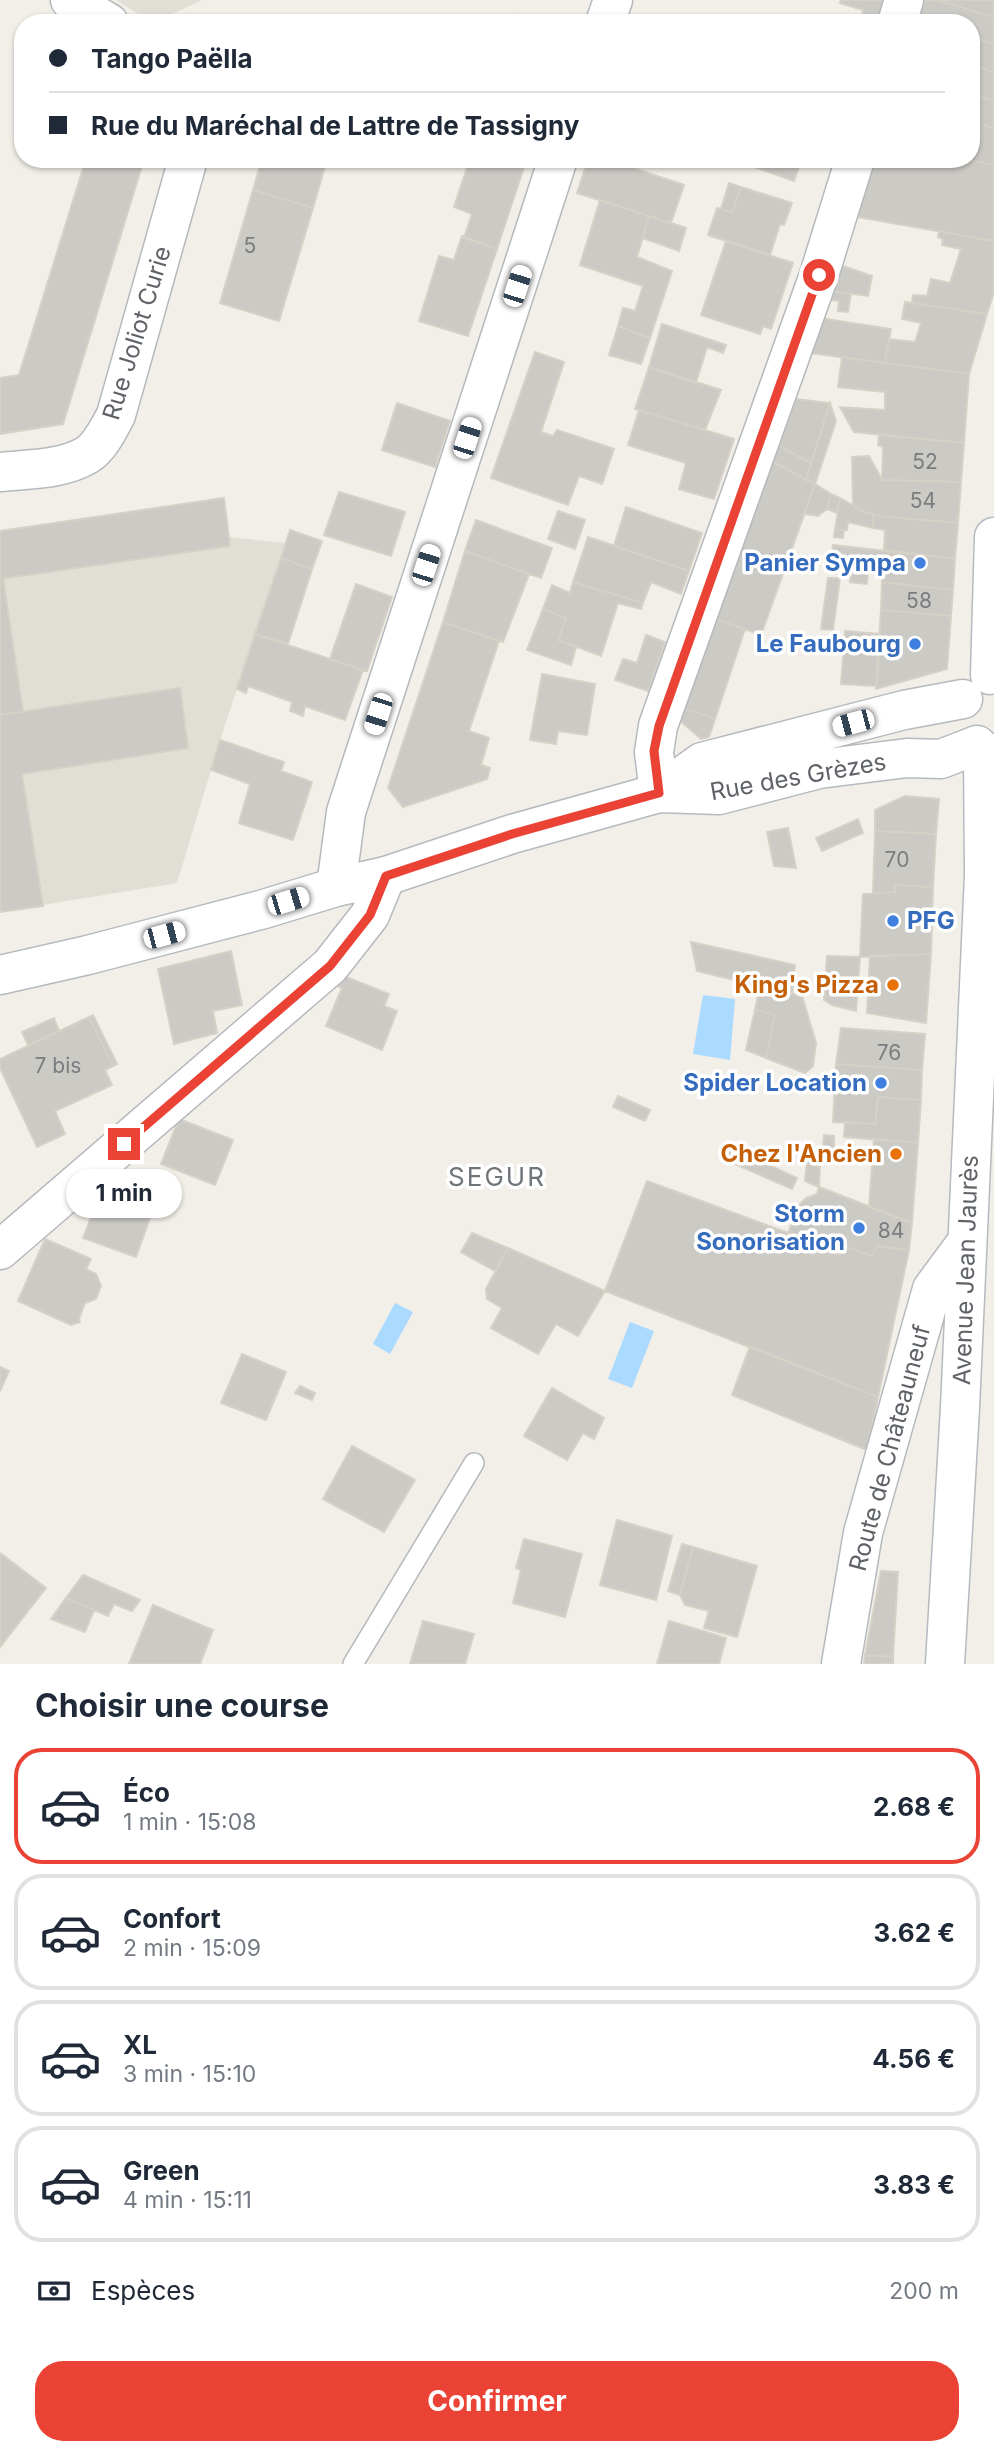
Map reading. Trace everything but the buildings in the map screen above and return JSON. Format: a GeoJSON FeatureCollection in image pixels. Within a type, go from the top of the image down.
{"type":"FeatureCollection","features":[{"type":"Feature","properties":{"kind":"street"},"geometry":{"type":"LineString","coordinates":[[70,0],[94,14]]}},
{"type":"Feature","properties":{"kind":"street","name":"Rue Joliot Curie"},"geometry":{"type":"LineString","coordinates":[[0,472],[57,466],[88,454],[107,432],[116,415],[185,168]]}},
{"type":"Feature","properties":{"kind":"street"},"geometry":{"type":"LineString","coordinates":[[336,887],[346,812],[555,168]]}},
{"type":"Feature","properties":{"kind":"street"},"geometry":{"type":"LineString","coordinates":[[659,793],[654,751],[659,726],[819,275],[852,168]]}},
{"type":"Feature","properties":{"kind":"street"},"geometry":{"type":"LineString","coordinates":[[985,750],[966,731],[962,716],[983,683],[994,537]]}},
{"type":"Feature","properties":{"kind":"street","name":"Rue des Grèzes"},"geometry":{"type":"LineString","coordinates":[[659,793],[702,762],[904,710],[983,683]]}},
{"type":"Feature","properties":{"kind":"street","name":"Rue des Grèzes"},"geometry":{"type":"LineString","coordinates":[[0,975],[88,955],[264,909],[336,887],[386,876],[512,834],[659,793],[719,795],[819,769],[907,758],[942,759],[985,750]]}},
{"type":"Feature","properties":{"kind":"street","name":"Avenue Jean Jaurès"},"geometry":{"type":"LineString","coordinates":[[945,1664],[960,1408],[966,1243],[989,863],[985,750]]}},
{"type":"Feature","properties":{"kind":"street"},"geometry":{"type":"LineString","coordinates":[[0,1250],[330,966],[370,915],[386,876]]}},
{"type":"Feature","properties":{"kind":"street","name":"Route de Châteauneuf"},"geometry":{"type":"LineString","coordinates":[[841,1664],[863,1533],[932,1289],[966,1243]]}},
{"type":"Feature","properties":{"kind":"lane"},"geometry":{"type":"LineString","coordinates":[[354,1664],[474,1463]]}},
{"type":"Feature","properties":{"kind":"shaded area"},"geometry":{"type":"Polygon","coordinates":[[[116,0],[202,0],[172,14],[139,14],[116,0]]]}},
{"type":"Feature","properties":{"kind":"shaded area"},"geometry":{"type":"Polygon","coordinates":[[[224,498],[229,537],[286,543],[220,740],[177,883],[0,912],[0,531],[224,498]]]}},
{"type":"Feature","properties":{"kind":"water"},"geometry":{"type":"Polygon","coordinates":[[[703,995],[735,999],[730,1060],[693,1054],[703,995]]]}},
{"type":"Feature","properties":{"kind":"water"},"geometry":{"type":"Polygon","coordinates":[[[395,1303],[413,1312],[390,1354],[373,1344],[395,1303]]]}},
{"type":"Feature","properties":{"kind":"water"},"geometry":{"type":"Polygon","coordinates":[[[630,1322],[654,1331],[632,1388],[608,1379],[630,1322]]]}},
{"type":"Feature","properties":{"kind":"place","name":"Panier Sympa"},"geometry":{"type":"Point","coordinates":[920,563]}},
{"type":"Feature","properties":{"kind":"place","name":"Le Faubourg"},"geometry":{"type":"Point","coordinates":[915,644]}},
{"type":"Feature","properties":{"kind":"place","name":"PFG"},"geometry":{"type":"Point","coordinates":[893,921]}},
{"type":"Feature","properties":{"kind":"place","name":"King's Pizza"},"geometry":{"type":"Point","coordinates":[893,985]}},
{"type":"Feature","properties":{"kind":"place","name":"Spider Location"},"geometry":{"type":"Point","coordinates":[881,1083]}},
{"type":"Feature","properties":{"kind":"place","name":"Chez l'Ancien"},"geometry":{"type":"Point","coordinates":[896,1154]}},
{"type":"Feature","properties":{"kind":"place","name":"Storm Sonorisation"},"geometry":{"type":"Point","coordinates":[859,1228]}},
{"type":"Feature","properties":{"kind":"district","name":"SEGUR"},"geometry":{"type":"Point","coordinates":[497,1177]}},
{"type":"Feature","properties":{"kind":"route"},"geometry":{"type":"LineString","coordinates":[[124,1144],[330,966],[370,915],[386,876],[512,834],[659,793],[654,751],[659,726],[819,275]]}}]}
